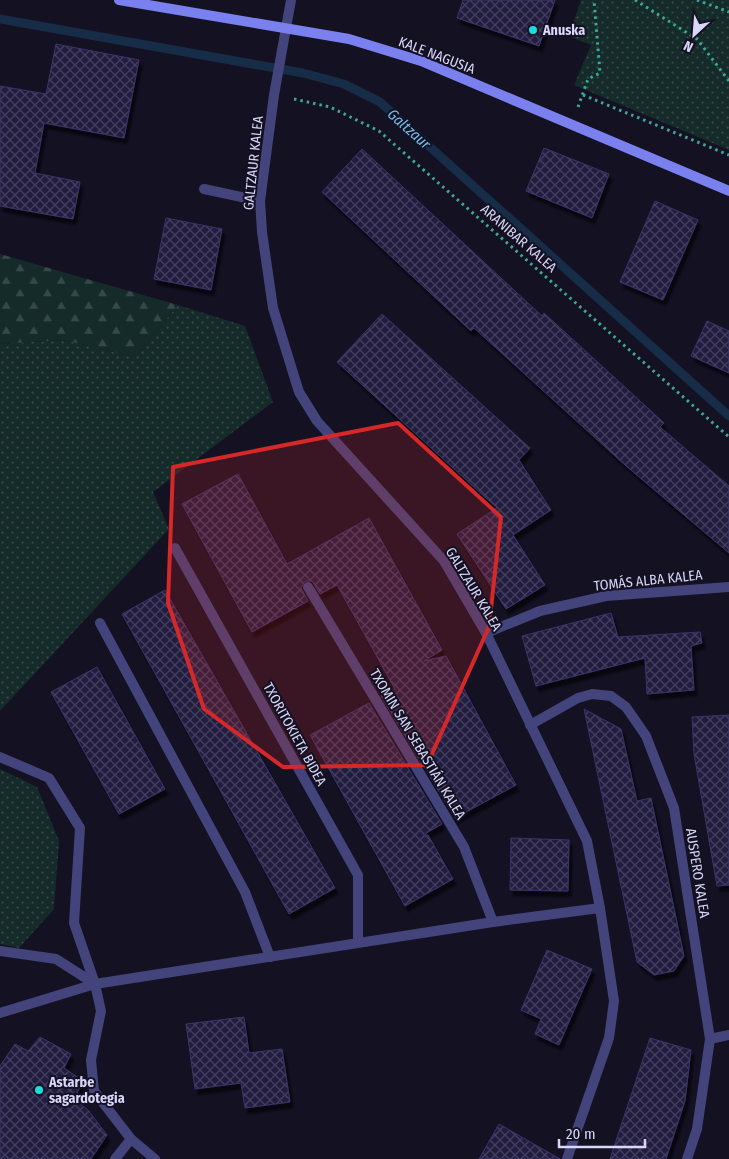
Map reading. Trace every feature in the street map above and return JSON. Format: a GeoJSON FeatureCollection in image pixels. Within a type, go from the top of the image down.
{"type":"FeatureCollection","features":[{"type":"Feature","properties":{"kind":"street","name":"KALE NAGUSIA"},"geometry":{"type":"LineString","coordinates":[[119,0],[349,39],[421,61],[729,191]]}},
{"type":"Feature","properties":{"kind":"street"},"geometry":{"type":"LineString","coordinates":[[287,28],[291,0]]}},
{"type":"Feature","properties":{"kind":"street","name":"GALTZAUR KALEA"},"geometry":{"type":"LineString","coordinates":[[287,28],[274,95],[260,201],[262,232],[273,308],[299,392],[316,421],[444,561],[486,633],[587,841],[600,908],[614,1001],[609,1038],[567,1159]]}},
{"type":"Feature","properties":{"kind":"street"},"geometry":{"type":"LineString","coordinates":[[204,189],[260,201]]}},
{"type":"Feature","properties":{"kind":"street","name":"TXORITOKIETA BIDEA"},"geometry":{"type":"LineString","coordinates":[[174,548],[358,875],[358,943]]}},
{"type":"Feature","properties":{"kind":"street","name":"TOMÁS ALBA KALEA"},"geometry":{"type":"LineString","coordinates":[[486,633],[540,611],[606,596],[729,586]]}},
{"type":"Feature","properties":{"kind":"street","name":"TXOMIN SAN SEBASTIÁN KALEA"},"geometry":{"type":"LineString","coordinates":[[308,587],[464,847],[493,922]]}},
{"type":"Feature","properties":{"kind":"street"},"geometry":{"type":"LineString","coordinates":[[100,623],[245,892],[270,957]]}},
{"type":"Feature","properties":{"kind":"street","name":"AUSPERO KALEA"},"geometry":{"type":"LineString","coordinates":[[530,725],[578,698],[592,694],[611,696],[626,706],[646,736],[674,808],[710,1039],[697,1129],[687,1159]]}},
{"type":"Feature","properties":{"kind":"street"},"geometry":{"type":"LineString","coordinates":[[0,756],[48,778],[80,828],[74,923],[95,984],[101,1011],[91,1060],[94,1091],[131,1139],[155,1159]]}},
{"type":"Feature","properties":{"kind":"street"},"geometry":{"type":"LineString","coordinates":[[0,1013],[95,984],[493,922],[600,908]]}},
{"type":"Feature","properties":{"kind":"street"},"geometry":{"type":"LineString","coordinates":[[0,951],[56,959],[95,984]]}},
{"type":"Feature","properties":{"kind":"street"},"geometry":{"type":"LineString","coordinates":[[710,1039],[729,1035]]}},
{"type":"Feature","properties":{"kind":"street"},"geometry":{"type":"LineString","coordinates":[[115,1159],[131,1139]]}},
{"type":"Feature","properties":{"kind":"path"},"geometry":{"type":"LineString","coordinates":[[572,124],[588,79],[600,73],[594,0]]}},
{"type":"Feature","properties":{"kind":"path"},"geometry":{"type":"LineString","coordinates":[[635,0],[697,39],[729,81]]}},
{"type":"Feature","properties":{"kind":"path"},"geometry":{"type":"LineString","coordinates":[[697,0],[729,12]]}},
{"type":"Feature","properties":{"kind":"path"},"geometry":{"type":"LineString","coordinates":[[722,72],[729,75]]}},
{"type":"Feature","properties":{"kind":"path"},"geometry":{"type":"LineString","coordinates":[[582,94],[729,155]]}},
{"type":"Feature","properties":{"kind":"path","name":"ARANIBAR KALEA"},"geometry":{"type":"LineString","coordinates":[[274,95],[330,107],[379,130],[729,437]]}},
{"type":"Feature","properties":{"kind":"highlighted area"},"geometry":{"type":"Polygon","coordinates":[[[398,423],[501,517],[489,627],[427,765],[283,767],[204,709],[168,603],[173,467],[398,423]]]}},
{"type":"Feature","properties":{"kind":"green space"},"geometry":{"type":"Polygon","coordinates":[[[581,0],[729,0],[729,150],[574,85],[591,45],[569,36],[581,0]]]}},
{"type":"Feature","properties":{"kind":"green space"},"geometry":{"type":"Polygon","coordinates":[[[0,254],[178,305],[135,357],[64,340],[0,344],[0,254]]]}},
{"type":"Feature","properties":{"kind":"green space"},"geometry":{"type":"Polygon","coordinates":[[[178,305],[245,326],[273,402],[153,492],[169,529],[0,711],[0,344],[64,340],[135,357],[178,305]]]}},
{"type":"Feature","properties":{"kind":"green space"},"geometry":{"type":"Polygon","coordinates":[[[0,769],[37,787],[59,841],[54,909],[19,948],[0,944],[0,769]]]}},
{"type":"Feature","properties":{"kind":"building"},"geometry":{"type":"Polygon","coordinates":[[[463,0],[555,0],[539,46],[457,18],[463,0]]]}},
{"type":"Feature","properties":{"kind":"building"},"geometry":{"type":"Polygon","coordinates":[[[56,44],[139,60],[124,138],[44,123],[35,173],[80,182],[73,219],[0,206],[0,86],[46,94],[56,44]]]}},
{"type":"Feature","properties":{"kind":"building"},"geometry":{"type":"Polygon","coordinates":[[[544,148],[609,174],[592,218],[526,191],[544,148]]]}},
{"type":"Feature","properties":{"kind":"building"},"geometry":{"type":"Polygon","coordinates":[[[362,149],[542,316],[544,313],[664,423],[660,427],[729,486],[729,553],[625,465],[474,328],[471,331],[322,192],[362,149]]]}},
{"type":"Feature","properties":{"kind":"building"},"geometry":{"type":"Polygon","coordinates":[[[655,201],[698,220],[663,300],[620,282],[655,201]]]}},
{"type":"Feature","properties":{"kind":"building"},"geometry":{"type":"Polygon","coordinates":[[[166,218],[222,229],[211,290],[154,279],[166,218]]]}},
{"type":"Feature","properties":{"kind":"building"},"geometry":{"type":"Polygon","coordinates":[[[382,314],[530,448],[519,460],[551,510],[513,535],[545,585],[506,609],[457,534],[497,508],[337,362],[382,314]]]}},
{"type":"Feature","properties":{"kind":"building"},"geometry":{"type":"Polygon","coordinates":[[[707,321],[729,331],[729,373],[691,356],[707,321]]]}},
{"type":"Feature","properties":{"kind":"building"},"geometry":{"type":"Polygon","coordinates":[[[238,474],[287,564],[369,518],[442,650],[424,661],[446,656],[516,785],[455,818],[381,696],[395,689],[337,585],[320,594],[312,581],[305,581],[301,588],[308,601],[252,632],[182,504],[238,474]]]}},
{"type":"Feature","properties":{"kind":"building"},"geometry":{"type":"Polygon","coordinates":[[[165,590],[335,888],[289,914],[122,614],[165,590]]]}},
{"type":"Feature","properties":{"kind":"building"},"geometry":{"type":"Polygon","coordinates":[[[611,613],[618,637],[700,632],[702,643],[691,646],[694,690],[647,694],[645,658],[536,686],[522,636],[611,613]]]}},
{"type":"Feature","properties":{"kind":"building"},"geometry":{"type":"Polygon","coordinates":[[[97,667],[165,789],[119,814],[51,692],[97,667]]]}},
{"type":"Feature","properties":{"kind":"building"},"geometry":{"type":"Polygon","coordinates":[[[369,703],[442,824],[423,835],[428,835],[453,879],[405,906],[310,735],[369,703]]]}},
{"type":"Feature","properties":{"kind":"building"},"geometry":{"type":"Polygon","coordinates":[[[584,709],[621,729],[637,801],[651,798],[684,956],[674,971],[654,975],[637,962],[584,709]]]}},
{"type":"Feature","properties":{"kind":"building"},"geometry":{"type":"Polygon","coordinates":[[[729,715],[729,885],[717,886],[694,754],[692,717],[729,715]]]}},
{"type":"Feature","properties":{"kind":"building"},"geometry":{"type":"Polygon","coordinates":[[[511,838],[569,840],[568,891],[510,890],[511,838]]]}},
{"type":"Feature","properties":{"kind":"building"},"geometry":{"type":"Polygon","coordinates":[[[547,950],[592,969],[559,1045],[535,1034],[541,1019],[521,1010],[547,950]]]}},
{"type":"Feature","properties":{"kind":"building"},"geometry":{"type":"Polygon","coordinates":[[[244,1017],[249,1053],[282,1049],[290,1102],[245,1108],[241,1083],[195,1089],[186,1024],[244,1017]]]}},
{"type":"Feature","properties":{"kind":"building","name":"Astarbe sagardotegia"},"geometry":{"type":"Polygon","coordinates":[[[40,1037],[71,1054],[64,1068],[83,1081],[74,1099],[88,1110],[107,1135],[91,1159],[0,1159],[0,1066],[15,1044],[28,1051],[40,1037]]]}},
{"type":"Feature","properties":{"kind":"building"},"geometry":{"type":"Polygon","coordinates":[[[650,1038],[691,1050],[685,1101],[666,1159],[610,1159],[650,1038]]]}},
{"type":"Feature","properties":{"kind":"building"},"geometry":{"type":"Polygon","coordinates":[[[499,1124],[560,1159],[479,1159],[499,1124]]]}},
{"type":"Feature","properties":{"kind":"waterway","name":"Galtzaur"},"geometry":{"type":"LineString","coordinates":[[0,19],[303,73],[344,84],[380,102],[729,416]]}},
{"type":"Feature","properties":{"kind":"place","name":"Anuska"},"geometry":{"type":"Point","coordinates":[533,30]}},
{"type":"Feature","properties":{"kind":"place","name":"Astarbe sagardotegia"},"geometry":{"type":"Point","coordinates":[39,1090]}}]}
